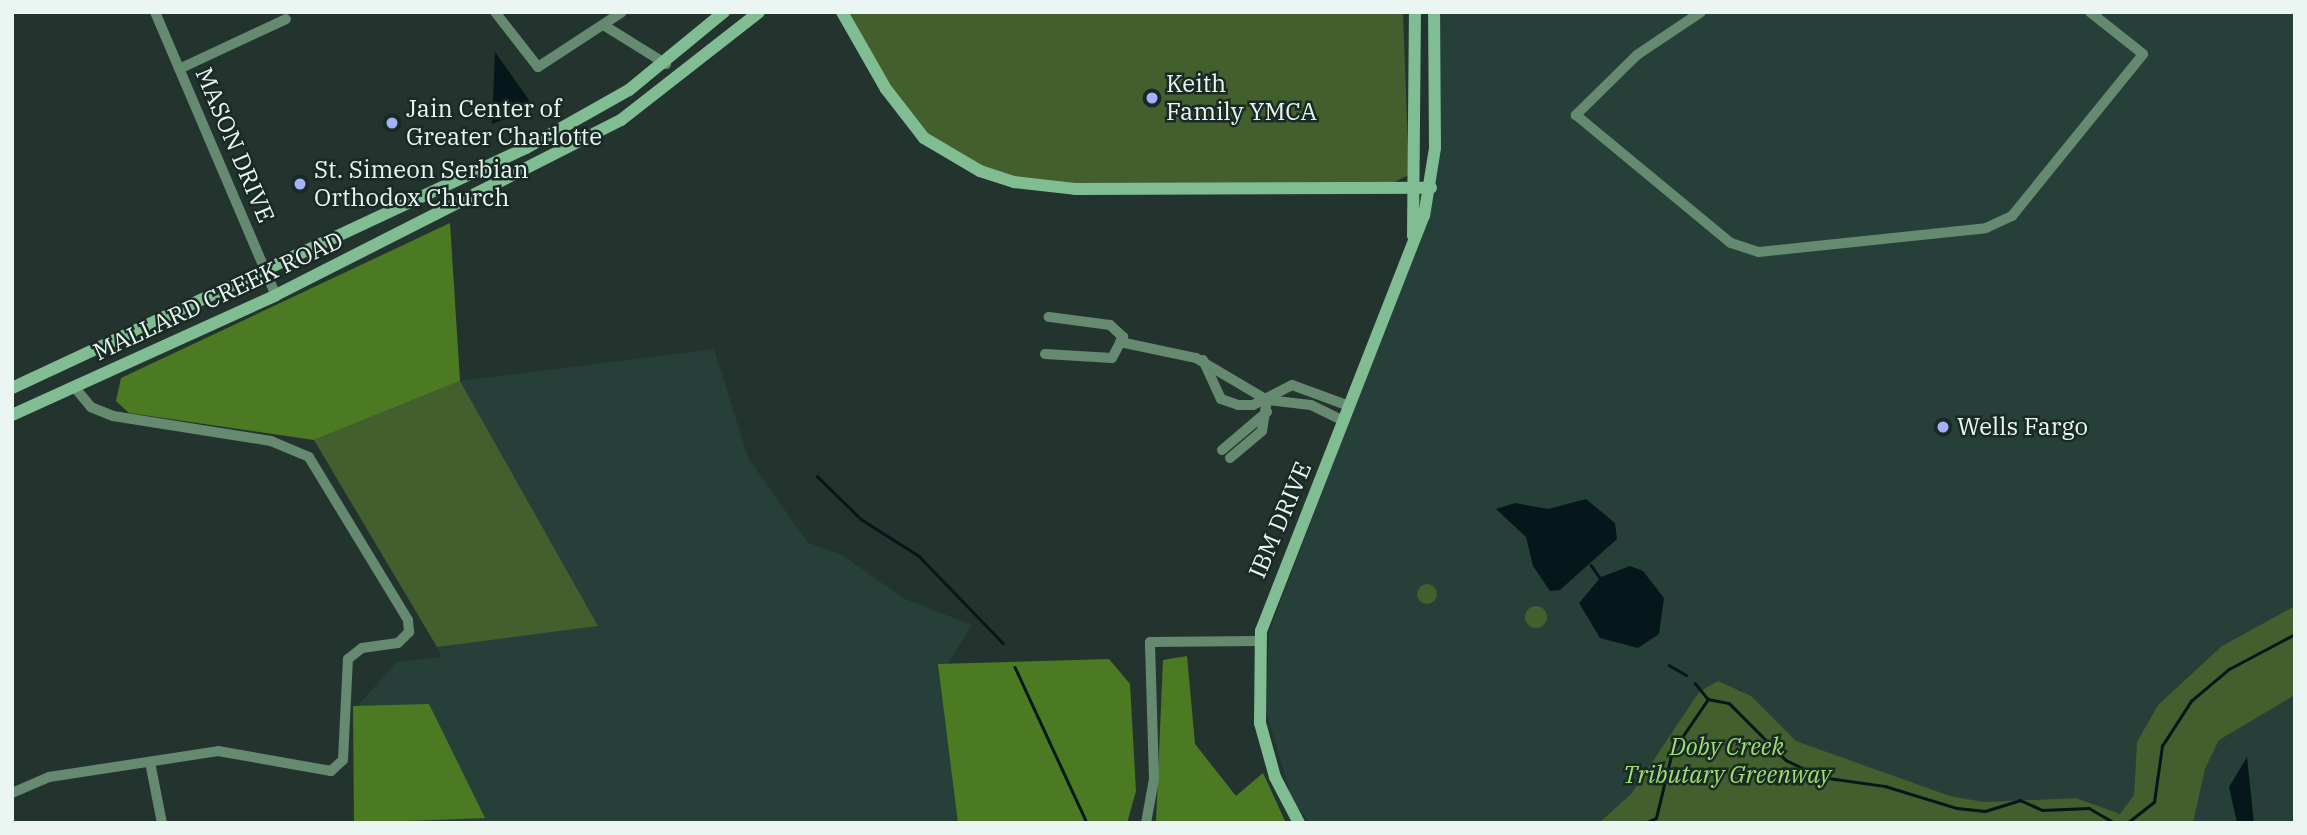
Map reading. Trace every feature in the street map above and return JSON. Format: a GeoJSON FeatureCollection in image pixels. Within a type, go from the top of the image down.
{"type":"FeatureCollection","features":[{"type":"Feature","properties":{"kind":"street","name":"MASON DRIVE"},"geometry":{"type":"LineString","coordinates":[[155,12],[276,295]]}},
{"type":"Feature","properties":{"kind":"street"},"geometry":{"type":"LineString","coordinates":[[495,12],[538,67],[605,26],[622,12]]}},
{"type":"Feature","properties":{"kind":"street","name":"MALLARD CREEK ROAD"},"geometry":{"type":"LineString","coordinates":[[12,388],[526,148],[666,64],[724,12]]}},
{"type":"Feature","properties":{"kind":"street","name":"MALLARD CREEK ROAD"},"geometry":{"type":"LineString","coordinates":[[12,415],[276,295],[621,120],[759,12]]}},
{"type":"Feature","properties":{"kind":"street"},"geometry":{"type":"LineString","coordinates":[[842,12],[907,121],[952,156],[1014,182],[1075,189],[1431,188]]}},
{"type":"Feature","properties":{"kind":"street","name":"IBM DRIVE"},"geometry":{"type":"LineString","coordinates":[[1413,240],[1415,12]]}},
{"type":"Feature","properties":{"kind":"street","name":"IBM DRIVE"},"geometry":{"type":"LineString","coordinates":[[1299,823],[1275,777],[1262,731],[1259,641],[1270,597],[1344,421],[1431,188],[1434,12]]}},
{"type":"Feature","properties":{"kind":"street"},"geometry":{"type":"LineString","coordinates":[[1701,12],[1637,55],[1576,115],[1731,243],[1759,252],[2001,223],[2024,204],[2143,54],[2090,12]]}},
{"type":"Feature","properties":{"kind":"street"},"geometry":{"type":"LineString","coordinates":[[179,69],[286,19]]}},
{"type":"Feature","properties":{"kind":"street"},"geometry":{"type":"LineString","coordinates":[[605,26],[666,64]]}},
{"type":"Feature","properties":{"kind":"street"},"geometry":{"type":"LineString","coordinates":[[1045,354],[1112,358],[1121,342],[1119,330],[1110,325],[1049,317]]}},
{"type":"Feature","properties":{"kind":"street"},"geometry":{"type":"LineString","coordinates":[[1121,342],[1202,360],[1267,400],[1311,405],[1344,421]]}},
{"type":"Feature","properties":{"kind":"street"},"geometry":{"type":"LineString","coordinates":[[1202,360],[1221,399],[1253,405],[1292,385],[1349,406]]}},
{"type":"Feature","properties":{"kind":"street"},"geometry":{"type":"LineString","coordinates":[[12,793],[49,776],[218,751],[336,769],[344,745],[346,663],[362,648],[403,641],[409,625],[309,457],[271,441],[113,416],[91,407],[74,387]]}},
{"type":"Feature","properties":{"kind":"street"},"geometry":{"type":"LineString","coordinates":[[1230,458],[1262,431],[1267,400]]}},
{"type":"Feature","properties":{"kind":"street"},"geometry":{"type":"LineString","coordinates":[[1222,450],[1267,412]]}},
{"type":"Feature","properties":{"kind":"street"},"geometry":{"type":"LineString","coordinates":[[1242,432],[1246,443]]}},
{"type":"Feature","properties":{"kind":"street"},"geometry":{"type":"LineString","coordinates":[[1146,823],[1154,779],[1150,642],[1259,641]]}},
{"type":"Feature","properties":{"kind":"street"},"geometry":{"type":"LineString","coordinates":[[150,762],[162,823]]}},
{"type":"Feature","properties":{"kind":"shaded area"},"geometry":{"type":"Polygon","coordinates":[[[1439,12],[2295,12],[2295,606],[2222,646],[2158,705],[2137,742],[2134,795],[2125,812],[2112,814],[2077,798],[1984,802],[1950,796],[1796,741],[1740,689],[1699,692],[1631,794],[1599,823],[1310,823],[1293,802],[1266,711],[1269,632],[1426,220],[1441,133],[1439,12]]]}},
{"type":"Feature","properties":{"kind":"shaded area"},"geometry":{"type":"Polygon","coordinates":[[[495,52],[529,100],[523,112],[492,124],[495,52]]]}},
{"type":"Feature","properties":{"kind":"shaded area"},"geometry":{"type":"Polygon","coordinates":[[[714,349],[748,458],[808,543],[840,554],[905,599],[972,625],[948,663],[968,823],[354,823],[364,792],[360,703],[397,662],[442,657],[437,647],[598,626],[460,381],[714,349]]]}},
{"type":"Feature","properties":{"kind":"shaded area"},"geometry":{"type":"Polygon","coordinates":[[[1586,499],[1615,523],[1617,539],[1560,590],[1550,591],[1533,566],[1526,537],[1496,509],[1515,503],[1548,509],[1586,499]]]}},
{"type":"Feature","properties":{"kind":"shaded area"},"geometry":{"type":"Polygon","coordinates":[[[1630,566],[1643,571],[1664,598],[1659,634],[1638,648],[1600,638],[1579,603],[1601,577],[1630,566]]]}},
{"type":"Feature","properties":{"kind":"shaded area"},"geometry":{"type":"Polygon","coordinates":[[[2295,695],[2295,823],[2193,823],[2205,769],[2219,740],[2295,695]]]}},
{"type":"Feature","properties":{"kind":"shaded area"},"geometry":{"type":"Polygon","coordinates":[[[2247,757],[2254,823],[2237,823],[2229,787],[2247,757]]]}},
{"type":"Feature","properties":{"kind":"green space","name":"Keith Family YMCA"},"geometry":{"type":"Polygon","coordinates":[[[846,12],[1403,12],[1409,175],[1394,182],[1057,184],[999,175],[938,144],[909,115],[846,12]]]}},
{"type":"Feature","properties":{"kind":"green space"},"geometry":{"type":"Polygon","coordinates":[[[450,223],[460,381],[314,440],[129,413],[116,401],[121,378],[450,223]]]}},
{"type":"Feature","properties":{"kind":"green space"},"geometry":{"type":"Polygon","coordinates":[[[460,381],[598,626],[437,647],[314,440],[460,381]]]}},
{"type":"Feature","properties":{"kind":"green space"},"geometry":{"type":"Polygon","coordinates":[[[1427,584],[1434,587],[1437,594],[1434,601],[1427,604],[1420,601],[1417,594],[1420,587],[1427,584]]]}},
{"type":"Feature","properties":{"kind":"green space"},"geometry":{"type":"Polygon","coordinates":[[[1536,606],[1544,609],[1547,617],[1544,625],[1536,628],[1528,625],[1525,617],[1528,609],[1536,606]]]}},
{"type":"Feature","properties":{"kind":"green space","name":"Doby Creek Tributary Greenway"},"geometry":{"type":"Polygon","coordinates":[[[2295,606],[2295,695],[2219,740],[2205,769],[2193,823],[1599,823],[1631,794],[1699,692],[1718,681],[1751,696],[1796,741],[1950,796],[1984,802],[2076,798],[2120,814],[2134,795],[2137,742],[2158,705],[2222,646],[2295,606]]]}},
{"type":"Feature","properties":{"kind":"green space"},"geometry":{"type":"Polygon","coordinates":[[[1187,656],[1195,744],[1236,796],[1263,773],[1286,823],[1156,823],[1163,660],[1187,656]]]}},
{"type":"Feature","properties":{"kind":"green space"},"geometry":{"type":"Polygon","coordinates":[[[1109,659],[1130,684],[1136,791],[1127,823],[958,823],[938,664],[1109,659]]]}},
{"type":"Feature","properties":{"kind":"green space"},"geometry":{"type":"Polygon","coordinates":[[[429,704],[485,818],[354,823],[353,706],[429,704]]]}},
{"type":"Feature","properties":{"kind":"waterway"},"geometry":{"type":"LineString","coordinates":[[817,476],[861,519],[919,556],[1003,643]]}},
{"type":"Feature","properties":{"kind":"waterway"},"geometry":{"type":"LineString","coordinates":[[1591,565],[1600,578]]}},
{"type":"Feature","properties":{"kind":"waterway"},"geometry":{"type":"LineString","coordinates":[[2127,823],[2154,802],[2162,746],[2191,701],[2229,669],[2295,634]]}},
{"type":"Feature","properties":{"kind":"waterway"},"geometry":{"type":"LineString","coordinates":[[1669,665],[1686,675]]}},
{"type":"Feature","properties":{"kind":"waterway"},"geometry":{"type":"LineString","coordinates":[[1015,667],[1087,823]]}},
{"type":"Feature","properties":{"kind":"waterway"},"geometry":{"type":"LineString","coordinates":[[1695,683],[1708,699]]}},
{"type":"Feature","properties":{"kind":"waterway"},"geometry":{"type":"LineString","coordinates":[[1645,823],[1656,818],[1672,752],[1708,699],[1729,703],[1786,760],[1821,777],[1885,786],[1957,808],[1985,811],[2020,800],[2042,810],[2089,808],[2115,823]]}},
{"type":"Feature","properties":{"kind":"place","name":"Keith Family YMCA"},"geometry":{"type":"Point","coordinates":[1152,98]}},
{"type":"Feature","properties":{"kind":"place","name":"Jain Center of Greater Charlotte"},"geometry":{"type":"Point","coordinates":[392,123]}},
{"type":"Feature","properties":{"kind":"place","name":"St. Simeon Serbian Orthodox Church"},"geometry":{"type":"Point","coordinates":[300,184]}},
{"type":"Feature","properties":{"kind":"place","name":"Wells Fargo"},"geometry":{"type":"Point","coordinates":[1943,427]}}]}
